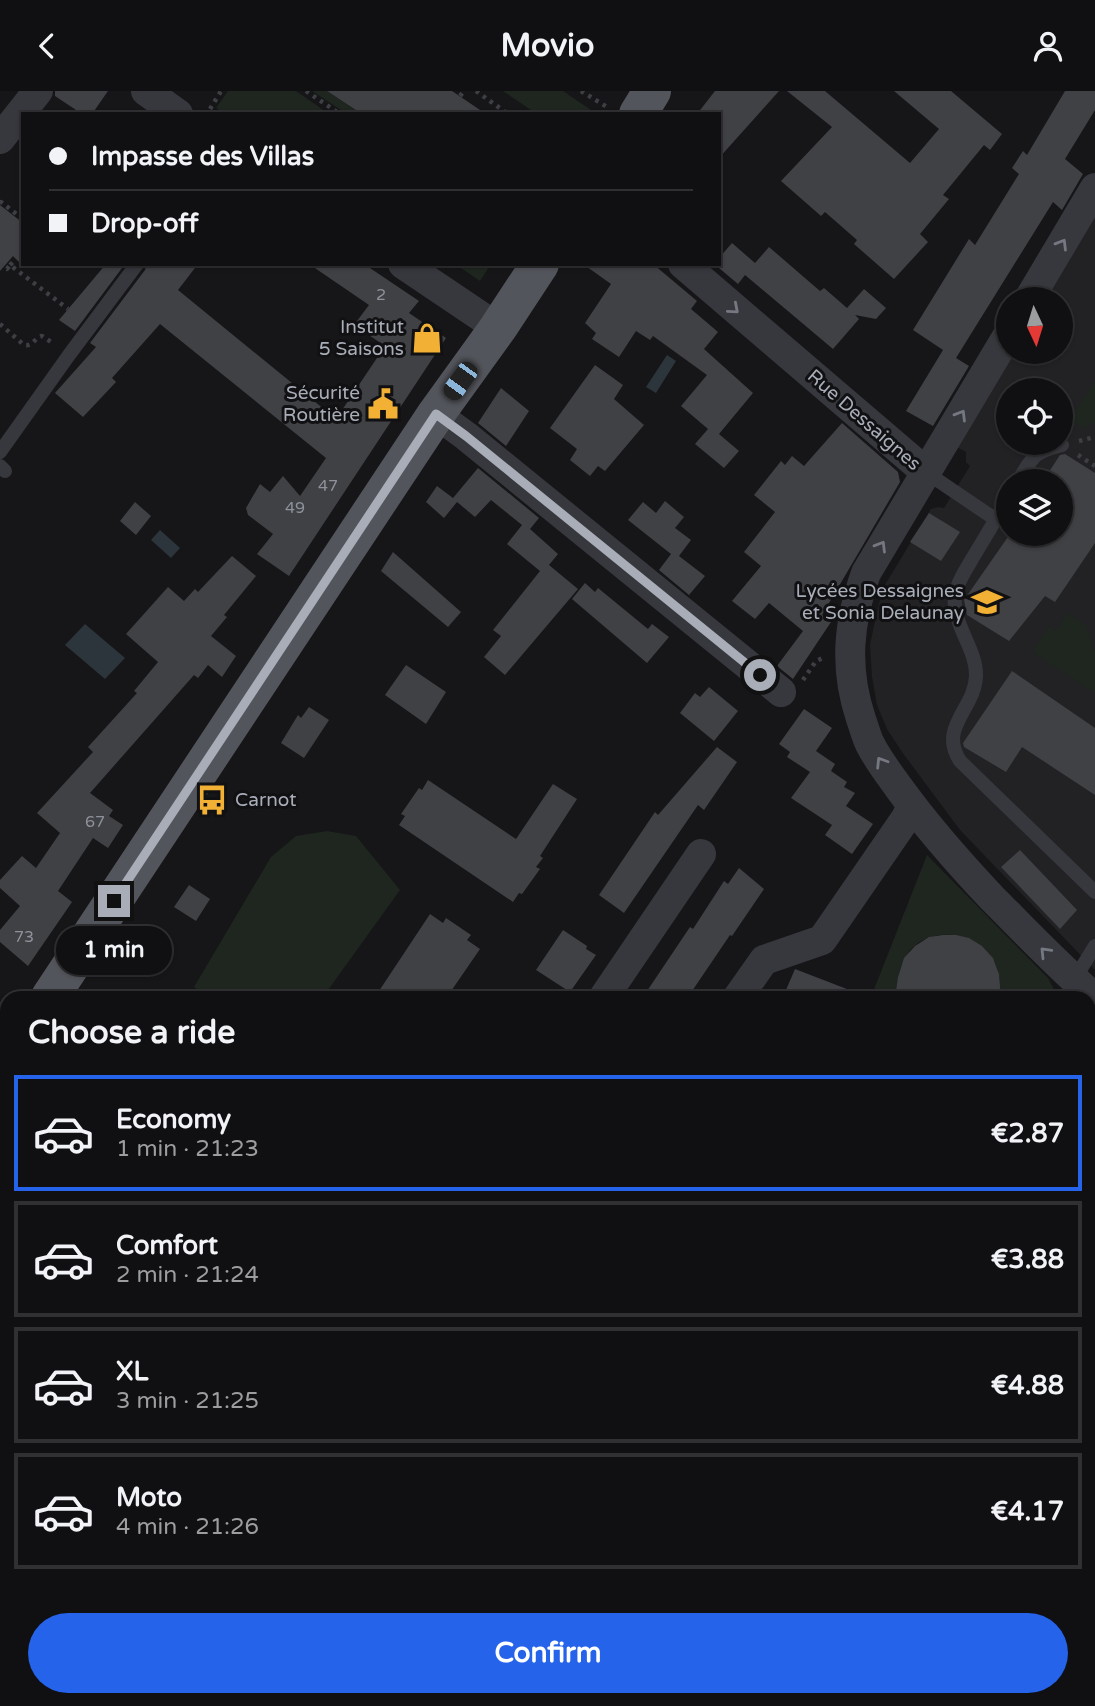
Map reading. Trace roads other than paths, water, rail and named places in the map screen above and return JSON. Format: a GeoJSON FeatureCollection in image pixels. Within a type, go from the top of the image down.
{"type":"FeatureCollection","features":[{"type":"Feature","properties":{"kind":"main road"},"geometry":{"type":"LineString","coordinates":[[622,111],[652,91]]}},
{"type":"Feature","properties":{"kind":"main road"},"geometry":{"type":"LineString","coordinates":[[54,991],[436,414],[539,266]]}},
{"type":"Feature","properties":{"kind":"street"},"geometry":{"type":"LineString","coordinates":[[21,112],[38,91]]}},
{"type":"Feature","properties":{"kind":"street"},"geometry":{"type":"LineString","coordinates":[[146,91],[175,112]]}},
{"type":"Feature","properties":{"kind":"street"},"geometry":{"type":"LineString","coordinates":[[0,139],[21,112]]}},
{"type":"Feature","properties":{"kind":"street"},"geometry":{"type":"LineString","coordinates":[[1036,287],[1095,188]]}},
{"type":"Feature","properties":{"kind":"street"},"geometry":{"type":"LineString","coordinates":[[406,266],[498,328]]}},
{"type":"Feature","properties":{"kind":"street","name":"Rue Dessaignes"},"geometry":{"type":"LineString","coordinates":[[684,266],[926,474],[866,573],[858,595],[852,623],[849,660],[856,705],[869,743],[932,832],[957,861],[1084,989]]}},
{"type":"Feature","properties":{"kind":"street"},"geometry":{"type":"LineString","coordinates":[[926,474],[996,355]]}},
{"type":"Feature","properties":{"kind":"street"},"geometry":{"type":"LineString","coordinates":[[436,414],[781,692]]}},
{"type":"Feature","properties":{"kind":"street"},"geometry":{"type":"LineString","coordinates":[[742,991],[764,960],[822,940],[912,806]]}},
{"type":"Feature","properties":{"kind":"street"},"geometry":{"type":"LineString","coordinates":[[608,991],[701,854]]}},
{"type":"Feature","properties":{"kind":"lane"},"geometry":{"type":"LineString","coordinates":[[0,452],[136,266]]}},
{"type":"Feature","properties":{"kind":"lane"},"geometry":{"type":"LineString","coordinates":[[926,474],[995,519],[955,595],[956,614],[975,665],[976,677],[974,689],[953,734],[954,751],[960,761],[1095,892]]}},
{"type":"Feature","properties":{"kind":"lane"},"geometry":{"type":"LineString","coordinates":[[1084,989],[1095,946]]}},
{"type":"Feature","properties":{"kind":"place","name":"Institut 5 Saisons"},"geometry":{"type":"Point","coordinates":[427,338]}},
{"type":"Feature","properties":{"kind":"place","name":"Sécurité Routière"},"geometry":{"type":"Point","coordinates":[383,404]}},
{"type":"Feature","properties":{"kind":"place","name":"Lycées Dessaignes et Sonia Delaunay"},"geometry":{"type":"Point","coordinates":[987,602]}},
{"type":"Feature","properties":{"kind":"place","name":"Carnot"},"geometry":{"type":"Point","coordinates":[212,800]}}]}
